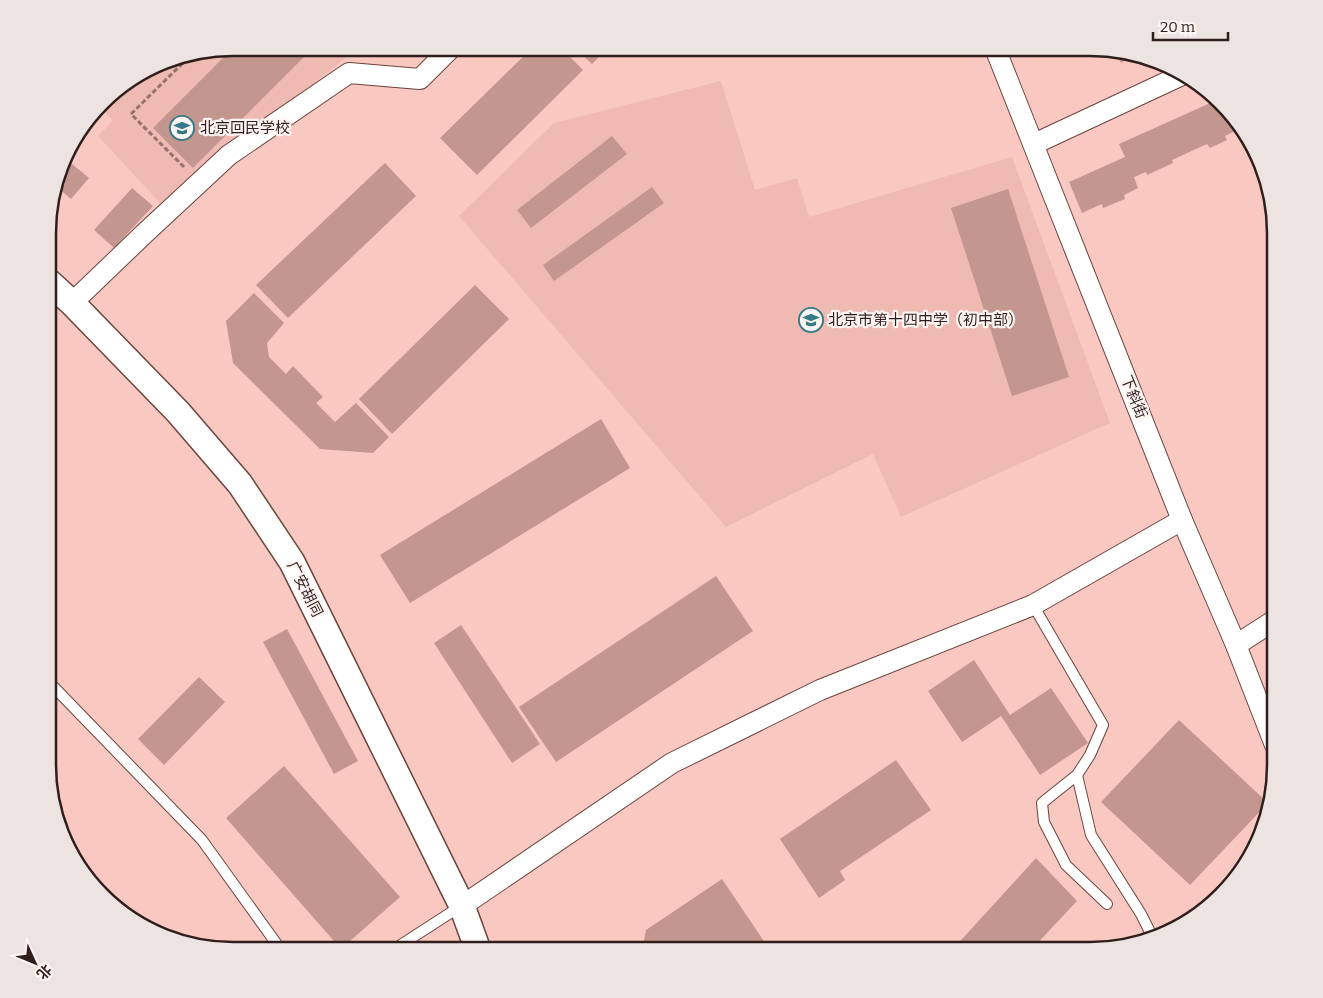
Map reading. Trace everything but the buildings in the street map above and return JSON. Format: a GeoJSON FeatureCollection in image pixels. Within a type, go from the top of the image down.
{"type":"FeatureCollection","features":[{"type":"Feature","properties":{"kind":"street"},"geometry":{"type":"LineString","coordinates":[[72,303],[229,155],[349,73],[420,79],[443,56]]}},
{"type":"Feature","properties":{"kind":"street","name":"下斜街"},"geometry":{"type":"LineString","coordinates":[[1000,57],[1182,520],[1236,645],[1266,721]]}},
{"type":"Feature","properties":{"kind":"street"},"geometry":{"type":"LineString","coordinates":[[1034,144],[1175,78]]}},
{"type":"Feature","properties":{"kind":"street","name":"广安胡同"},"geometry":{"type":"LineString","coordinates":[[56,288],[178,412],[240,484],[292,562],[462,906],[475,941]]}},
{"type":"Feature","properties":{"kind":"street"},"geometry":{"type":"LineString","coordinates":[[462,906],[672,763],[820,690],[1033,605],[1182,520]]}},
{"type":"Feature","properties":{"kind":"street"},"geometry":{"type":"LineString","coordinates":[[1236,645],[1266,626]]}},
{"type":"Feature","properties":{"kind":"lane"},"geometry":{"type":"LineString","coordinates":[[1033,605],[1103,724],[1090,755],[1077,776],[1042,803],[1044,822],[1066,865],[1106,904]]}},
{"type":"Feature","properties":{"kind":"lane"},"geometry":{"type":"LineString","coordinates":[[57,690],[202,840],[275,941]]}},
{"type":"Feature","properties":{"kind":"lane"},"geometry":{"type":"LineString","coordinates":[[1077,776],[1091,835],[1141,914],[1150,931]]}},
{"type":"Feature","properties":{"kind":"lane"},"geometry":{"type":"LineString","coordinates":[[407,941],[462,906]]}},
{"type":"Feature","properties":{"kind":"path"},"geometry":{"type":"LineString","coordinates":[[180,64],[131,114],[200,182]]}},
{"type":"Feature","properties":{"kind":"shaded area","name":"北京回民学校"},"geometry":{"type":"Polygon","coordinates":[[[233,56],[348,56],[162,205],[98,136],[113,121],[105,112],[117,100],[145,80],[188,62],[233,56]]]}},
{"type":"Feature","properties":{"kind":"shaded area","name":"北京市第十四中学（初中部）"},"geometry":{"type":"Polygon","coordinates":[[[721,81],[755,190],[797,178],[809,217],[1012,157],[1110,423],[901,517],[873,454],[726,527],[459,216],[554,123],[721,81]]]}},
{"type":"Feature","properties":{"kind":"place","name":"北京回民学校"},"geometry":{"type":"Point","coordinates":[182,128]}},
{"type":"Feature","properties":{"kind":"place","name":"北京市第十四中学（初中部）"},"geometry":{"type":"Point","coordinates":[811,320]}}]}
